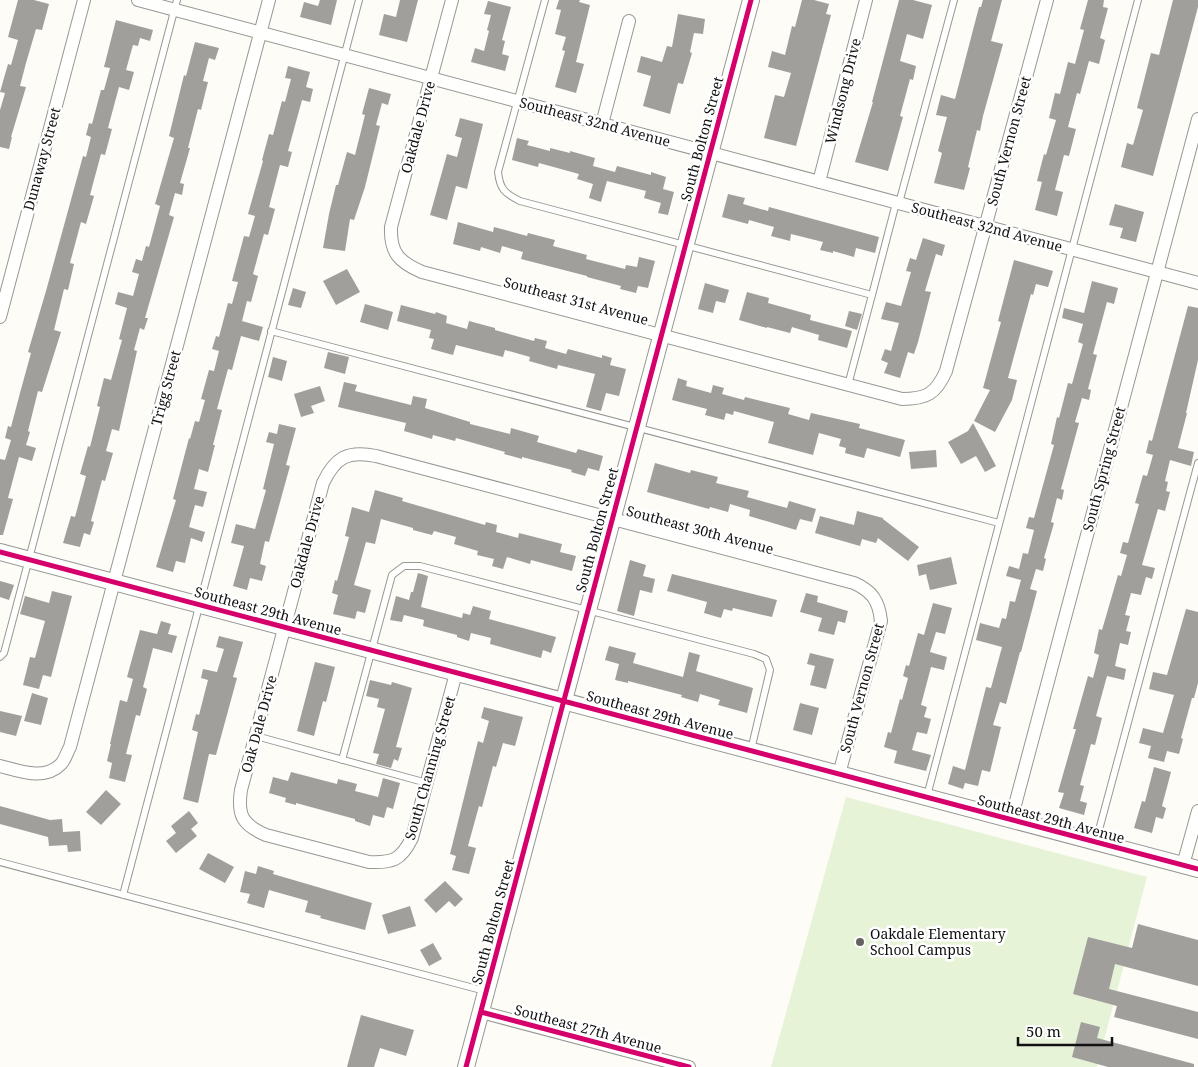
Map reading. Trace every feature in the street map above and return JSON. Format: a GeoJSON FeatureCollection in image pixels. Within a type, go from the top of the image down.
{"type":"FeatureCollection","features":[{"type":"Feature","properties":{"kind":"street","name":"Dunaway Street"},"geometry":{"type":"LineString","coordinates":[[0,317],[84,0]]}},
{"type":"Feature","properties":{"kind":"street","name":"Southeast 32nd Avenue"},"geometry":{"type":"LineString","coordinates":[[138,0],[176,5],[260,33],[1198,283]]}},
{"type":"Feature","properties":{"kind":"street","name":"Trigg Street"},"geometry":{"type":"LineString","coordinates":[[0,766],[28,774],[43,773],[53,770],[62,764],[70,747],[269,0]]}},
{"type":"Feature","properties":{"kind":"street","name":"Oakdale Drive"},"geometry":{"type":"LineString","coordinates":[[395,253],[390,242],[391,227],[452,0]]}},
{"type":"Feature","properties":{"kind":"street","name":"South Bolton Street"},"geometry":{"type":"LineString","coordinates":[[466,1067],[751,0]]}},
{"type":"Feature","properties":{"kind":"street","name":"Windsong Drive"},"geometry":{"type":"LineString","coordinates":[[819,182],[866,0]]}},
{"type":"Feature","properties":{"kind":"street","name":"South Vernon Street"},"geometry":{"type":"LineString","coordinates":[[931,393],[940,384],[946,371],[1047,0]]}},
{"type":"Feature","properties":{"kind":"street"},"geometry":{"type":"LineString","coordinates":[[602,124],[629,21]]}},
{"type":"Feature","properties":{"kind":"street","name":"South Spring Street"},"geometry":{"type":"LineString","coordinates":[[1011,820],[1198,119]]}},
{"type":"Feature","properties":{"kind":"street","name":"Southeast 31st Avenue"},"geometry":{"type":"LineString","coordinates":[[395,253],[402,261],[422,272],[848,385],[902,399],[917,399],[931,393]]}},
{"type":"Feature","properties":{"kind":"street","name":"Southeast 30th Avenue"},"geometry":{"type":"LineString","coordinates":[[337,460],[354,454],[376,456],[854,583],[866,588],[876,601]]}},
{"type":"Feature","properties":{"kind":"street","name":"Oakdale Drive"},"geometry":{"type":"LineString","coordinates":[[284,627],[323,483],[337,460]]}},
{"type":"Feature","properties":{"kind":"street","name":"Southeast 29th Avenue"},"geometry":{"type":"LineString","coordinates":[[0,552],[1191,867]]}},
{"type":"Feature","properties":{"kind":"street","name":"South Vernon Street"},"geometry":{"type":"LineString","coordinates":[[839,774],[880,621],[880,611],[876,601]]}},
{"type":"Feature","properties":{"kind":"street","name":"Oak Dale Drive"},"geometry":{"type":"LineString","coordinates":[[284,627],[240,798],[240,810],[243,820],[251,829],[266,836],[369,862],[386,863],[397,859]]}},
{"type":"Feature","properties":{"kind":"street","name":"South Channing Street"},"geometry":{"type":"LineString","coordinates":[[397,859],[406,850],[412,838],[456,673]]}},
{"type":"Feature","properties":{"kind":"street"},"geometry":{"type":"LineString","coordinates":[[1191,867],[1198,811]]}},
{"type":"Feature","properties":{"kind":"street","name":"Southeast 27th Avenue"},"geometry":{"type":"LineString","coordinates":[[481,1012],[689,1067]]}},
{"type":"Feature","properties":{"kind":"lane"},"geometry":{"type":"LineString","coordinates":[[123,895],[359,0]]}},
{"type":"Feature","properties":{"kind":"lane"},"geometry":{"type":"LineString","coordinates":[[545,0],[498,172],[499,184],[507,194],[520,201],[872,294]]}},
{"type":"Feature","properties":{"kind":"lane"},"geometry":{"type":"LineString","coordinates":[[848,385],[954,0]]}},
{"type":"Feature","properties":{"kind":"lane"},"geometry":{"type":"LineString","coordinates":[[926,797],[1138,0]]}},
{"type":"Feature","properties":{"kind":"lane"},"geometry":{"type":"LineString","coordinates":[[0,657],[4,654],[176,5]]}},
{"type":"Feature","properties":{"kind":"lane"},"geometry":{"type":"LineString","coordinates":[[271,331],[999,523]]}},
{"type":"Feature","properties":{"kind":"lane"},"geometry":{"type":"LineString","coordinates":[[1096,842],[1198,463]]}},
{"type":"Feature","properties":{"kind":"lane"},"geometry":{"type":"LineString","coordinates":[[342,760],[370,650],[392,575],[404,566],[420,566],[754,654],[766,660],[770,670],[750,751]]}},
{"type":"Feature","properties":{"kind":"lane"},"geometry":{"type":"LineString","coordinates":[[256,736],[427,783]]}},
{"type":"Feature","properties":{"kind":"lane"},"geometry":{"type":"LineString","coordinates":[[0,862],[486,992]]}},
{"type":"Feature","properties":{"kind":"green space"},"geometry":{"type":"Polygon","coordinates":[[[846,797],[1147,877],[1097,1067],[771,1067],[846,797]]]}},
{"type":"Feature","properties":{"kind":"building"},"geometry":{"type":"Polygon","coordinates":[[[18,0],[34,0],[49,4],[42,30],[36,29],[26,63],[20,86],[26,87],[9,149],[0,147],[0,110],[5,93],[0,92],[8,64],[11,65],[18,40],[8,37],[18,0]]]}},
{"type":"Feature","properties":{"kind":"building"},"geometry":{"type":"Polygon","coordinates":[[[320,0],[337,0],[331,25],[300,17],[304,2],[318,6],[320,0]]]}},
{"type":"Feature","properties":{"kind":"building"},"geometry":{"type":"Polygon","coordinates":[[[400,0],[418,0],[407,42],[379,35],[384,14],[396,17],[400,0]]]}},
{"type":"Feature","properties":{"kind":"building"},"geometry":{"type":"Polygon","coordinates":[[[559,0],[580,0],[579,2],[590,5],[576,62],[584,64],[576,93],[555,87],[565,51],[562,50],[566,37],[555,34],[561,10],[556,9],[559,0]]]}},
{"type":"Feature","properties":{"kind":"building"},"geometry":{"type":"Polygon","coordinates":[[[802,0],[814,0],[829,4],[826,14],[831,15],[796,146],[764,138],[775,95],[784,97],[791,73],[768,67],[772,51],[785,55],[792,26],[795,27],[802,0]]]}},
{"type":"Feature","properties":{"kind":"building"},"geometry":{"type":"Polygon","coordinates":[[[899,0],[913,0],[932,5],[923,39],[907,34],[900,61],[916,66],[913,80],[910,79],[900,116],[903,117],[888,171],[855,162],[873,102],[899,0]]]}},
{"type":"Feature","properties":{"kind":"building"},"geometry":{"type":"Polygon","coordinates":[[[983,0],[1002,0],[991,41],[1003,44],[980,131],[977,130],[964,190],[934,183],[942,153],[938,151],[947,117],[936,115],[941,95],[955,99],[979,7],[981,7],[983,0]]]}},
{"type":"Feature","properties":{"kind":"building"},"geometry":{"type":"Polygon","coordinates":[[[1088,0],[1104,0],[1103,7],[1108,8],[1100,38],[1105,40],[1099,64],[1089,61],[1080,94],[1077,93],[1068,127],[1076,129],[1069,156],[1064,155],[1055,190],[1063,192],[1057,216],[1035,210],[1042,182],[1037,181],[1056,120],[1049,118],[1055,93],[1060,94],[1068,62],[1075,64],[1084,30],[1080,29],[1088,0]]]}},
{"type":"Feature","properties":{"kind":"building"},"geometry":{"type":"Polygon","coordinates":[[[1173,0],[1198,0],[1198,7],[1153,176],[1121,167],[1127,143],[1133,145],[1143,110],[1137,108],[1151,53],[1159,55],[1173,0]]]}},
{"type":"Feature","properties":{"kind":"building"},"geometry":{"type":"Polygon","coordinates":[[[488,1],[511,7],[502,40],[505,41],[502,54],[509,56],[505,71],[471,62],[475,48],[484,51],[491,15],[484,14],[488,1]]]}},
{"type":"Feature","properties":{"kind":"building"},"geometry":{"type":"Polygon","coordinates":[[[678,14],[705,19],[703,34],[694,33],[690,52],[692,53],[683,84],[678,83],[670,114],[643,106],[651,76],[637,72],[641,56],[662,62],[667,46],[672,47],[678,14]]]}},
{"type":"Feature","properties":{"kind":"building"},"geometry":{"type":"Polygon","coordinates":[[[116,20],[153,30],[150,41],[140,38],[138,46],[133,45],[126,70],[134,72],[129,90],[119,87],[108,128],[112,129],[105,155],[101,154],[90,195],[94,196],[86,224],[81,222],[70,263],[74,264],[68,290],[64,289],[54,330],[61,332],[42,392],[38,391],[28,431],[30,432],[26,445],[36,448],[32,461],[19,457],[8,498],[13,499],[3,535],[0,535],[0,459],[5,460],[11,440],[5,438],[8,426],[11,427],[31,353],[28,352],[83,156],[86,157],[91,137],[86,135],[89,123],[92,124],[101,90],[104,90],[110,68],[104,67],[116,20]]]}},
{"type":"Feature","properties":{"kind":"building"},"geometry":{"type":"Polygon","coordinates":[[[195,42],[219,48],[215,60],[209,58],[203,81],[208,82],[201,110],[198,109],[188,148],[190,148],[180,183],[184,184],[182,195],[175,193],[169,215],[174,217],[145,318],[148,318],[144,330],[140,328],[134,350],[137,351],[119,431],[112,429],[106,451],[113,453],[105,481],[102,480],[91,521],[94,522],[90,535],[84,533],[80,547],[63,543],[71,516],[75,517],[86,476],[80,474],[88,446],[90,447],[100,407],[97,406],[104,378],[111,380],[122,340],[119,339],[127,308],[115,304],[118,292],[133,296],[139,274],[132,272],[136,259],[142,261],[146,246],[149,247],[160,206],[155,204],[174,138],[169,136],[184,75],[186,76],[195,42]]]}},
{"type":"Feature","properties":{"kind":"building"},"geometry":{"type":"Polygon","coordinates":[[[288,66],[310,72],[306,87],[313,89],[310,102],[302,100],[288,151],[292,152],[288,167],[280,165],[269,207],[275,209],[268,235],[264,234],[253,274],[258,276],[251,302],[247,301],[242,321],[263,327],[259,341],[241,336],[232,370],[228,369],[217,409],[222,410],[208,472],[199,469],[194,489],[207,492],[203,507],[195,505],[189,527],[205,532],[202,542],[191,538],[185,563],[176,561],[173,572],[156,567],[176,500],[173,499],[189,438],[195,421],[199,422],[205,400],[201,399],[209,370],[214,371],[219,351],[212,349],[216,336],[219,337],[228,303],[232,304],[238,282],[232,281],[244,236],[249,237],[255,216],[248,214],[269,134],[273,135],[282,101],[285,102],[291,79],[285,78],[288,66]]]}},
{"type":"Feature","properties":{"kind":"building"},"geometry":{"type":"Polygon","coordinates":[[[369,88],[391,94],[388,105],[382,103],[376,125],[380,126],[365,187],[354,220],[350,219],[345,251],[323,248],[336,185],[338,185],[347,152],[355,155],[365,115],[362,114],[369,88]]]}},
{"type":"Feature","properties":{"kind":"building"},"geometry":{"type":"Polygon","coordinates":[[[460,118],[483,124],[467,189],[456,186],[447,220],[430,215],[447,154],[457,157],[462,138],[455,136],[460,118]]]}},
{"type":"Feature","properties":{"kind":"building"},"geometry":{"type":"Polygon","coordinates":[[[517,138],[529,141],[527,145],[550,151],[550,148],[570,153],[570,151],[595,158],[593,166],[615,172],[617,166],[651,175],[651,172],[666,177],[663,189],[674,192],[668,215],[658,213],[661,203],[644,198],[646,191],[607,181],[601,202],[589,198],[593,184],[577,179],[579,174],[539,163],[538,167],[512,160],[517,138]]]}},
{"type":"Feature","properties":{"kind":"building"},"geometry":{"type":"Polygon","coordinates":[[[728,194],[745,198],[743,204],[768,211],[769,207],[879,237],[875,253],[856,248],[854,257],[833,251],[833,253],[820,250],[823,242],[791,234],[790,241],[771,236],[774,227],[749,220],[748,224],[722,217],[728,194]]]}},
{"type":"Feature","properties":{"kind":"building"},"geometry":{"type":"Polygon","coordinates":[[[1115,204],[1144,212],[1136,242],[1120,238],[1123,228],[1109,225],[1115,204]]]}},
{"type":"Feature","properties":{"kind":"building"},"geometry":{"type":"Polygon","coordinates":[[[458,222],[493,232],[494,227],[527,236],[528,233],[555,240],[553,246],[587,255],[586,259],[625,269],[626,265],[637,267],[639,257],[655,261],[648,288],[638,286],[636,293],[620,289],[621,286],[521,259],[523,252],[502,246],[500,253],[481,247],[480,251],[453,244],[458,222]]]}},
{"type":"Feature","properties":{"kind":"building"},"geometry":{"type":"Polygon","coordinates":[[[923,238],[945,245],[942,256],[936,254],[925,291],[931,292],[918,342],[914,354],[908,352],[900,378],[884,373],[888,363],[881,360],[885,349],[891,351],[899,323],[881,319],[886,302],[901,306],[911,272],[906,271],[910,258],[916,260],[923,238]]]}},
{"type":"Feature","properties":{"kind":"building"},"geometry":{"type":"Polygon","coordinates":[[[1014,260],[1053,271],[1048,287],[1036,284],[1033,295],[1031,294],[1008,378],[1017,380],[1012,400],[995,432],[974,421],[990,390],[983,388],[1001,322],[998,321],[1014,260]]]}},
{"type":"Feature","properties":{"kind":"building"},"geometry":{"type":"Polygon","coordinates":[[[347,269],[360,292],[336,305],[323,281],[347,269]]]}},
{"type":"Feature","properties":{"kind":"building"},"geometry":{"type":"Polygon","coordinates":[[[1092,281],[1118,288],[1114,304],[1107,302],[1093,354],[1097,355],[1088,389],[1091,390],[1089,400],[1082,398],[1075,422],[1079,423],[1061,489],[1064,490],[1062,500],[1057,498],[1051,522],[1054,523],[1044,558],[1046,559],[1043,571],[1036,569],[1030,589],[1037,591],[1021,652],[1006,704],[1000,702],[993,725],[1001,727],[990,772],[982,770],[978,786],[965,783],[963,789],[948,784],[953,766],[965,770],[986,687],[991,688],[1002,647],[976,640],[980,623],[999,628],[1002,618],[1006,619],[1010,601],[1015,602],[1021,580],[1006,576],[1009,566],[1019,569],[1023,553],[1028,554],[1034,530],[1026,528],[1029,517],[1034,518],[1054,445],[1051,444],[1057,417],[1059,418],[1068,383],[1072,384],[1083,344],[1078,342],[1083,324],[1062,318],[1064,308],[1084,313],[1092,281]]]}},
{"type":"Feature","properties":{"kind":"building"},"geometry":{"type":"Polygon","coordinates":[[[705,283],[729,290],[725,303],[716,301],[713,313],[698,309],[705,283]]]}},
{"type":"Feature","properties":{"kind":"building"},"geometry":{"type":"Polygon","coordinates":[[[293,288],[306,292],[301,308],[288,305],[293,288]]]}},
{"type":"Feature","properties":{"kind":"building"},"geometry":{"type":"Polygon","coordinates":[[[747,292],[769,298],[768,303],[811,315],[810,320],[852,331],[847,348],[818,340],[819,335],[792,327],[790,333],[739,320],[747,292]]]}},
{"type":"Feature","properties":{"kind":"building"},"geometry":{"type":"Polygon","coordinates":[[[365,304],[393,312],[388,330],[360,322],[365,304]]]}},
{"type":"Feature","properties":{"kind":"building"},"geometry":{"type":"Polygon","coordinates":[[[401,305],[447,316],[446,323],[467,329],[469,321],[534,341],[535,338],[547,341],[545,348],[566,354],[568,349],[602,358],[602,355],[612,358],[610,365],[626,369],[619,396],[606,393],[601,411],[586,407],[595,374],[558,365],[557,369],[529,361],[530,357],[505,350],[503,357],[456,345],[453,355],[431,349],[434,339],[429,338],[431,330],[397,321],[401,305]]]}},
{"type":"Feature","properties":{"kind":"building"},"geometry":{"type":"Polygon","coordinates":[[[1188,306],[1198,308],[1198,360],[1178,448],[1194,452],[1191,466],[1170,460],[1165,481],[1168,482],[1166,491],[1170,492],[1165,511],[1158,509],[1142,565],[1155,568],[1152,579],[1146,577],[1141,595],[1131,593],[1125,615],[1130,616],[1126,631],[1131,632],[1128,645],[1120,643],[1115,666],[1126,669],[1124,680],[1107,676],[1096,716],[1102,718],[1095,745],[1091,744],[1080,785],[1084,786],[1080,801],[1087,803],[1084,815],[1059,808],[1064,793],[1058,792],[1076,729],[1073,729],[1088,676],[1093,678],[1099,655],[1094,653],[1099,629],[1102,630],[1118,575],[1121,576],[1127,555],[1120,553],[1123,542],[1128,543],[1139,504],[1135,503],[1143,475],[1147,476],[1153,455],[1146,453],[1149,440],[1152,441],[1188,306]]]}},
{"type":"Feature","properties":{"kind":"building"},"geometry":{"type":"Polygon","coordinates":[[[849,311],[862,314],[857,330],[845,326],[849,311]]]}},
{"type":"Feature","properties":{"kind":"building"},"geometry":{"type":"Polygon","coordinates":[[[328,352],[349,357],[345,374],[324,368],[328,352]]]}},
{"type":"Feature","properties":{"kind":"building"},"geometry":{"type":"Polygon","coordinates":[[[273,357],[287,361],[282,381],[268,377],[273,357]]]}},
{"type":"Feature","properties":{"kind":"building"},"geometry":{"type":"Polygon","coordinates":[[[678,378],[687,381],[686,386],[711,393],[713,385],[724,388],[722,394],[744,400],[745,397],[790,408],[788,414],[809,420],[811,413],[860,424],[859,428],[905,440],[900,457],[867,448],[864,458],[845,453],[846,448],[839,446],[841,439],[819,433],[813,455],[768,443],[774,422],[734,411],[733,415],[726,413],[724,420],[705,415],[707,409],[672,400],[678,378]]]}},
{"type":"Feature","properties":{"kind":"building"},"geometry":{"type":"Polygon","coordinates":[[[344,382],[357,385],[355,391],[411,405],[413,396],[427,399],[425,408],[470,422],[470,424],[510,434],[511,428],[539,436],[537,442],[576,453],[578,449],[603,456],[599,471],[588,468],[585,476],[571,472],[572,470],[522,457],[522,459],[504,454],[505,452],[456,438],[455,441],[433,435],[432,439],[404,431],[406,423],[338,407],[344,382]]]}},
{"type":"Feature","properties":{"kind":"building"},"geometry":{"type":"Polygon","coordinates":[[[320,386],[325,401],[311,406],[314,413],[301,417],[294,394],[320,386]]]}},
{"type":"Feature","properties":{"kind":"building"},"geometry":{"type":"Polygon","coordinates":[[[973,423],[996,466],[985,472],[976,456],[961,464],[948,442],[968,431],[973,423]]]}},
{"type":"Feature","properties":{"kind":"building"},"geometry":{"type":"Polygon","coordinates":[[[279,424],[296,428],[286,465],[290,466],[269,542],[265,541],[260,564],[266,566],[262,581],[250,578],[247,590],[233,586],[244,546],[231,543],[236,524],[255,529],[266,490],[263,489],[274,444],[266,442],[269,432],[277,434],[279,424]]]}},
{"type":"Feature","properties":{"kind":"building"},"geometry":{"type":"Polygon","coordinates":[[[936,450],[937,467],[911,469],[909,452],[936,450]]]}},
{"type":"Feature","properties":{"kind":"building"},"geometry":{"type":"Polygon","coordinates":[[[655,463],[690,473],[691,470],[718,477],[716,483],[749,491],[747,497],[787,508],[789,501],[816,509],[812,522],[800,519],[796,530],[749,516],[750,510],[730,504],[728,512],[710,507],[709,509],[647,492],[655,463]]]}},
{"type":"Feature","properties":{"kind":"building"},"geometry":{"type":"Polygon","coordinates":[[[375,490],[403,498],[402,501],[485,525],[486,522],[497,525],[496,532],[518,538],[519,533],[562,544],[560,552],[576,556],[572,571],[531,560],[530,564],[507,557],[503,569],[492,566],[494,559],[477,555],[478,551],[454,544],[456,537],[434,531],[432,535],[381,519],[375,544],[366,542],[354,585],[371,590],[365,613],[357,611],[355,619],[333,614],[338,595],[332,593],[349,537],[345,536],[352,507],[369,512],[375,490]]]}},
{"type":"Feature","properties":{"kind":"building"},"geometry":{"type":"Polygon","coordinates":[[[857,511],[883,518],[919,547],[908,561],[878,538],[876,543],[862,539],[860,546],[815,533],[820,516],[854,525],[857,511]]]}},
{"type":"Feature","properties":{"kind":"building"},"geometry":{"type":"Polygon","coordinates":[[[951,557],[957,584],[930,590],[926,574],[919,576],[917,565],[951,557]]]}},
{"type":"Feature","properties":{"kind":"building"},"geometry":{"type":"Polygon","coordinates":[[[630,560],[646,565],[643,576],[655,579],[652,593],[640,590],[634,616],[617,611],[630,560]]]}},
{"type":"Feature","properties":{"kind":"building"},"geometry":{"type":"Polygon","coordinates":[[[418,573],[428,576],[421,607],[462,618],[463,613],[470,615],[473,606],[491,611],[489,619],[556,637],[551,653],[543,650],[541,658],[490,644],[491,638],[471,633],[469,641],[457,637],[457,635],[423,626],[424,620],[404,615],[402,622],[390,620],[396,596],[409,600],[418,573]]]}},
{"type":"Feature","properties":{"kind":"building"},"geometry":{"type":"Polygon","coordinates":[[[672,574],[777,600],[772,617],[733,608],[732,611],[724,609],[721,618],[704,613],[707,602],[667,591],[672,574]]]}},
{"type":"Feature","properties":{"kind":"building"},"geometry":{"type":"Polygon","coordinates":[[[0,581],[14,585],[9,600],[0,597],[0,581]]]}},
{"type":"Feature","properties":{"kind":"building"},"geometry":{"type":"Polygon","coordinates":[[[52,591],[72,596],[51,677],[43,675],[39,689],[23,685],[30,657],[35,658],[45,621],[20,614],[25,596],[49,603],[52,591]]]}},
{"type":"Feature","properties":{"kind":"building"},"geometry":{"type":"Polygon","coordinates":[[[806,593],[818,596],[817,602],[848,611],[845,623],[838,621],[834,635],[818,631],[822,618],[800,612],[806,593]]]}},
{"type":"Feature","properties":{"kind":"building"},"geometry":{"type":"Polygon","coordinates":[[[933,603],[952,608],[945,634],[936,632],[930,652],[947,657],[944,670],[931,667],[921,705],[927,707],[924,717],[931,719],[927,734],[917,732],[912,750],[931,755],[926,771],[894,763],[897,751],[884,747],[888,732],[891,733],[908,678],[903,676],[906,665],[909,666],[918,633],[924,635],[933,603]]]}},
{"type":"Feature","properties":{"kind":"building"},"geometry":{"type":"Polygon","coordinates":[[[1186,609],[1198,612],[1198,683],[1181,738],[1183,739],[1179,754],[1167,751],[1164,762],[1148,758],[1151,746],[1139,743],[1143,728],[1163,733],[1174,695],[1149,689],[1153,672],[1167,675],[1186,609]]]}},
{"type":"Feature","properties":{"kind":"building"},"geometry":{"type":"Polygon","coordinates":[[[161,621],[171,624],[168,634],[177,636],[172,653],[153,648],[143,687],[147,689],[140,716],[136,715],[126,754],[132,755],[125,782],[109,778],[112,763],[107,761],[110,744],[120,700],[127,702],[133,679],[127,677],[140,630],[157,634],[161,621]]]}},
{"type":"Feature","properties":{"kind":"building"},"geometry":{"type":"Polygon","coordinates":[[[219,636],[243,642],[233,677],[237,678],[216,755],[209,754],[198,803],[183,799],[198,732],[192,730],[196,714],[199,715],[208,680],[201,678],[203,669],[217,672],[224,649],[216,647],[219,636]]]}},
{"type":"Feature","properties":{"kind":"building"},"geometry":{"type":"Polygon","coordinates":[[[609,646],[636,653],[633,663],[683,677],[689,652],[700,655],[696,671],[753,688],[747,713],[718,705],[720,700],[700,694],[698,702],[681,697],[682,695],[628,681],[628,683],[615,680],[619,664],[605,660],[609,646]]]}},
{"type":"Feature","properties":{"kind":"building"},"geometry":{"type":"Polygon","coordinates":[[[810,653],[834,659],[826,689],[810,685],[815,666],[807,664],[810,653]]]}},
{"type":"Feature","properties":{"kind":"building"},"geometry":{"type":"Polygon","coordinates":[[[315,662],[335,667],[326,702],[323,701],[314,736],[297,731],[315,662]]]}},
{"type":"Feature","properties":{"kind":"building"},"geometry":{"type":"Polygon","coordinates":[[[370,680],[391,685],[392,682],[412,688],[396,747],[402,748],[398,761],[394,759],[391,768],[376,764],[379,754],[373,753],[385,709],[377,707],[379,699],[366,696],[370,680]]]}},
{"type":"Feature","properties":{"kind":"building"},"geometry":{"type":"Polygon","coordinates":[[[32,693],[48,698],[41,725],[24,721],[32,693]]]}},
{"type":"Feature","properties":{"kind":"building"},"geometry":{"type":"Polygon","coordinates":[[[800,703],[819,708],[812,735],[793,730],[800,703]]]}},
{"type":"Feature","properties":{"kind":"building"},"geometry":{"type":"Polygon","coordinates":[[[484,707],[523,717],[515,746],[503,743],[496,767],[493,766],[482,807],[479,806],[468,846],[476,848],[469,874],[452,870],[456,856],[450,854],[478,741],[483,743],[489,721],[481,718],[484,707]]]}},
{"type":"Feature","properties":{"kind":"building"},"geometry":{"type":"Polygon","coordinates":[[[0,711],[22,716],[16,736],[0,732],[0,711]]]}},
{"type":"Feature","properties":{"kind":"building"},"geometry":{"type":"Polygon","coordinates":[[[1154,767],[1171,772],[1162,806],[1166,808],[1163,819],[1156,817],[1152,833],[1134,828],[1142,801],[1145,802],[1154,767]]]}},
{"type":"Feature","properties":{"kind":"building"},"geometry":{"type":"Polygon","coordinates":[[[291,772],[337,784],[338,779],[357,784],[355,791],[378,797],[383,778],[400,783],[393,809],[387,807],[384,818],[373,815],[370,826],[355,821],[355,819],[296,803],[296,805],[285,802],[286,798],[269,793],[273,777],[288,781],[291,772]]]}},
{"type":"Feature","properties":{"kind":"building"},"geometry":{"type":"Polygon","coordinates":[[[106,790],[121,804],[101,825],[86,812],[106,790]]]}},
{"type":"Feature","properties":{"kind":"building"},"geometry":{"type":"Polygon","coordinates":[[[0,806],[50,820],[62,819],[63,832],[80,831],[81,851],[68,852],[67,845],[49,846],[48,837],[0,824],[0,806]]]}},
{"type":"Feature","properties":{"kind":"building"},"geometry":{"type":"Polygon","coordinates":[[[189,811],[198,823],[191,829],[197,836],[176,853],[166,841],[176,833],[171,826],[189,811]]]}},
{"type":"Feature","properties":{"kind":"building"},"geometry":{"type":"Polygon","coordinates":[[[208,853],[234,867],[225,883],[199,869],[208,853]]]}},
{"type":"Feature","properties":{"kind":"building"},"geometry":{"type":"Polygon","coordinates":[[[258,866],[274,871],[273,874],[372,903],[365,930],[305,912],[308,901],[269,890],[264,908],[247,903],[250,894],[240,892],[245,871],[256,874],[258,866]]]}},
{"type":"Feature","properties":{"kind":"building"},"geometry":{"type":"Polygon","coordinates":[[[445,881],[463,899],[455,907],[449,901],[436,913],[424,900],[445,881]]]}},
{"type":"Feature","properties":{"kind":"building"},"geometry":{"type":"Polygon","coordinates":[[[410,906],[416,926],[388,934],[382,915],[410,906]]]}},
{"type":"Feature","properties":{"kind":"building"},"geometry":{"type":"Polygon","coordinates":[[[1138,924],[1198,940],[1198,986],[1115,964],[1109,989],[1198,1012],[1198,1039],[1114,1017],[1117,1006],[1073,994],[1088,937],[1132,948],[1138,924]]]}},
{"type":"Feature","properties":{"kind":"building"},"geometry":{"type":"Polygon","coordinates":[[[433,943],[442,959],[429,966],[420,950],[433,943]]]}},
{"type":"Feature","properties":{"kind":"building"},"geometry":{"type":"Polygon","coordinates":[[[361,1015],[414,1030],[406,1056],[380,1048],[374,1067],[347,1067],[361,1015]]]}},
{"type":"Feature","properties":{"kind":"building"},"geometry":{"type":"Polygon","coordinates":[[[1081,1022],[1100,1027],[1097,1038],[1194,1064],[1194,1067],[1108,1067],[1072,1057],[1081,1022]]]}},
{"type":"Feature","properties":{"kind":"cycle path"},"geometry":{"type":"LineString","coordinates":[[466,1067],[751,0]]}},
{"type":"Feature","properties":{"kind":"cycle path"},"geometry":{"type":"LineString","coordinates":[[0,552],[1198,869]]}},
{"type":"Feature","properties":{"kind":"cycle path"},"geometry":{"type":"LineString","coordinates":[[481,1012],[689,1067]]}},
{"type":"Feature","properties":{"kind":"place","name":"Oakdale Elementary School Campus"},"geometry":{"type":"Point","coordinates":[860,942]}}]}
